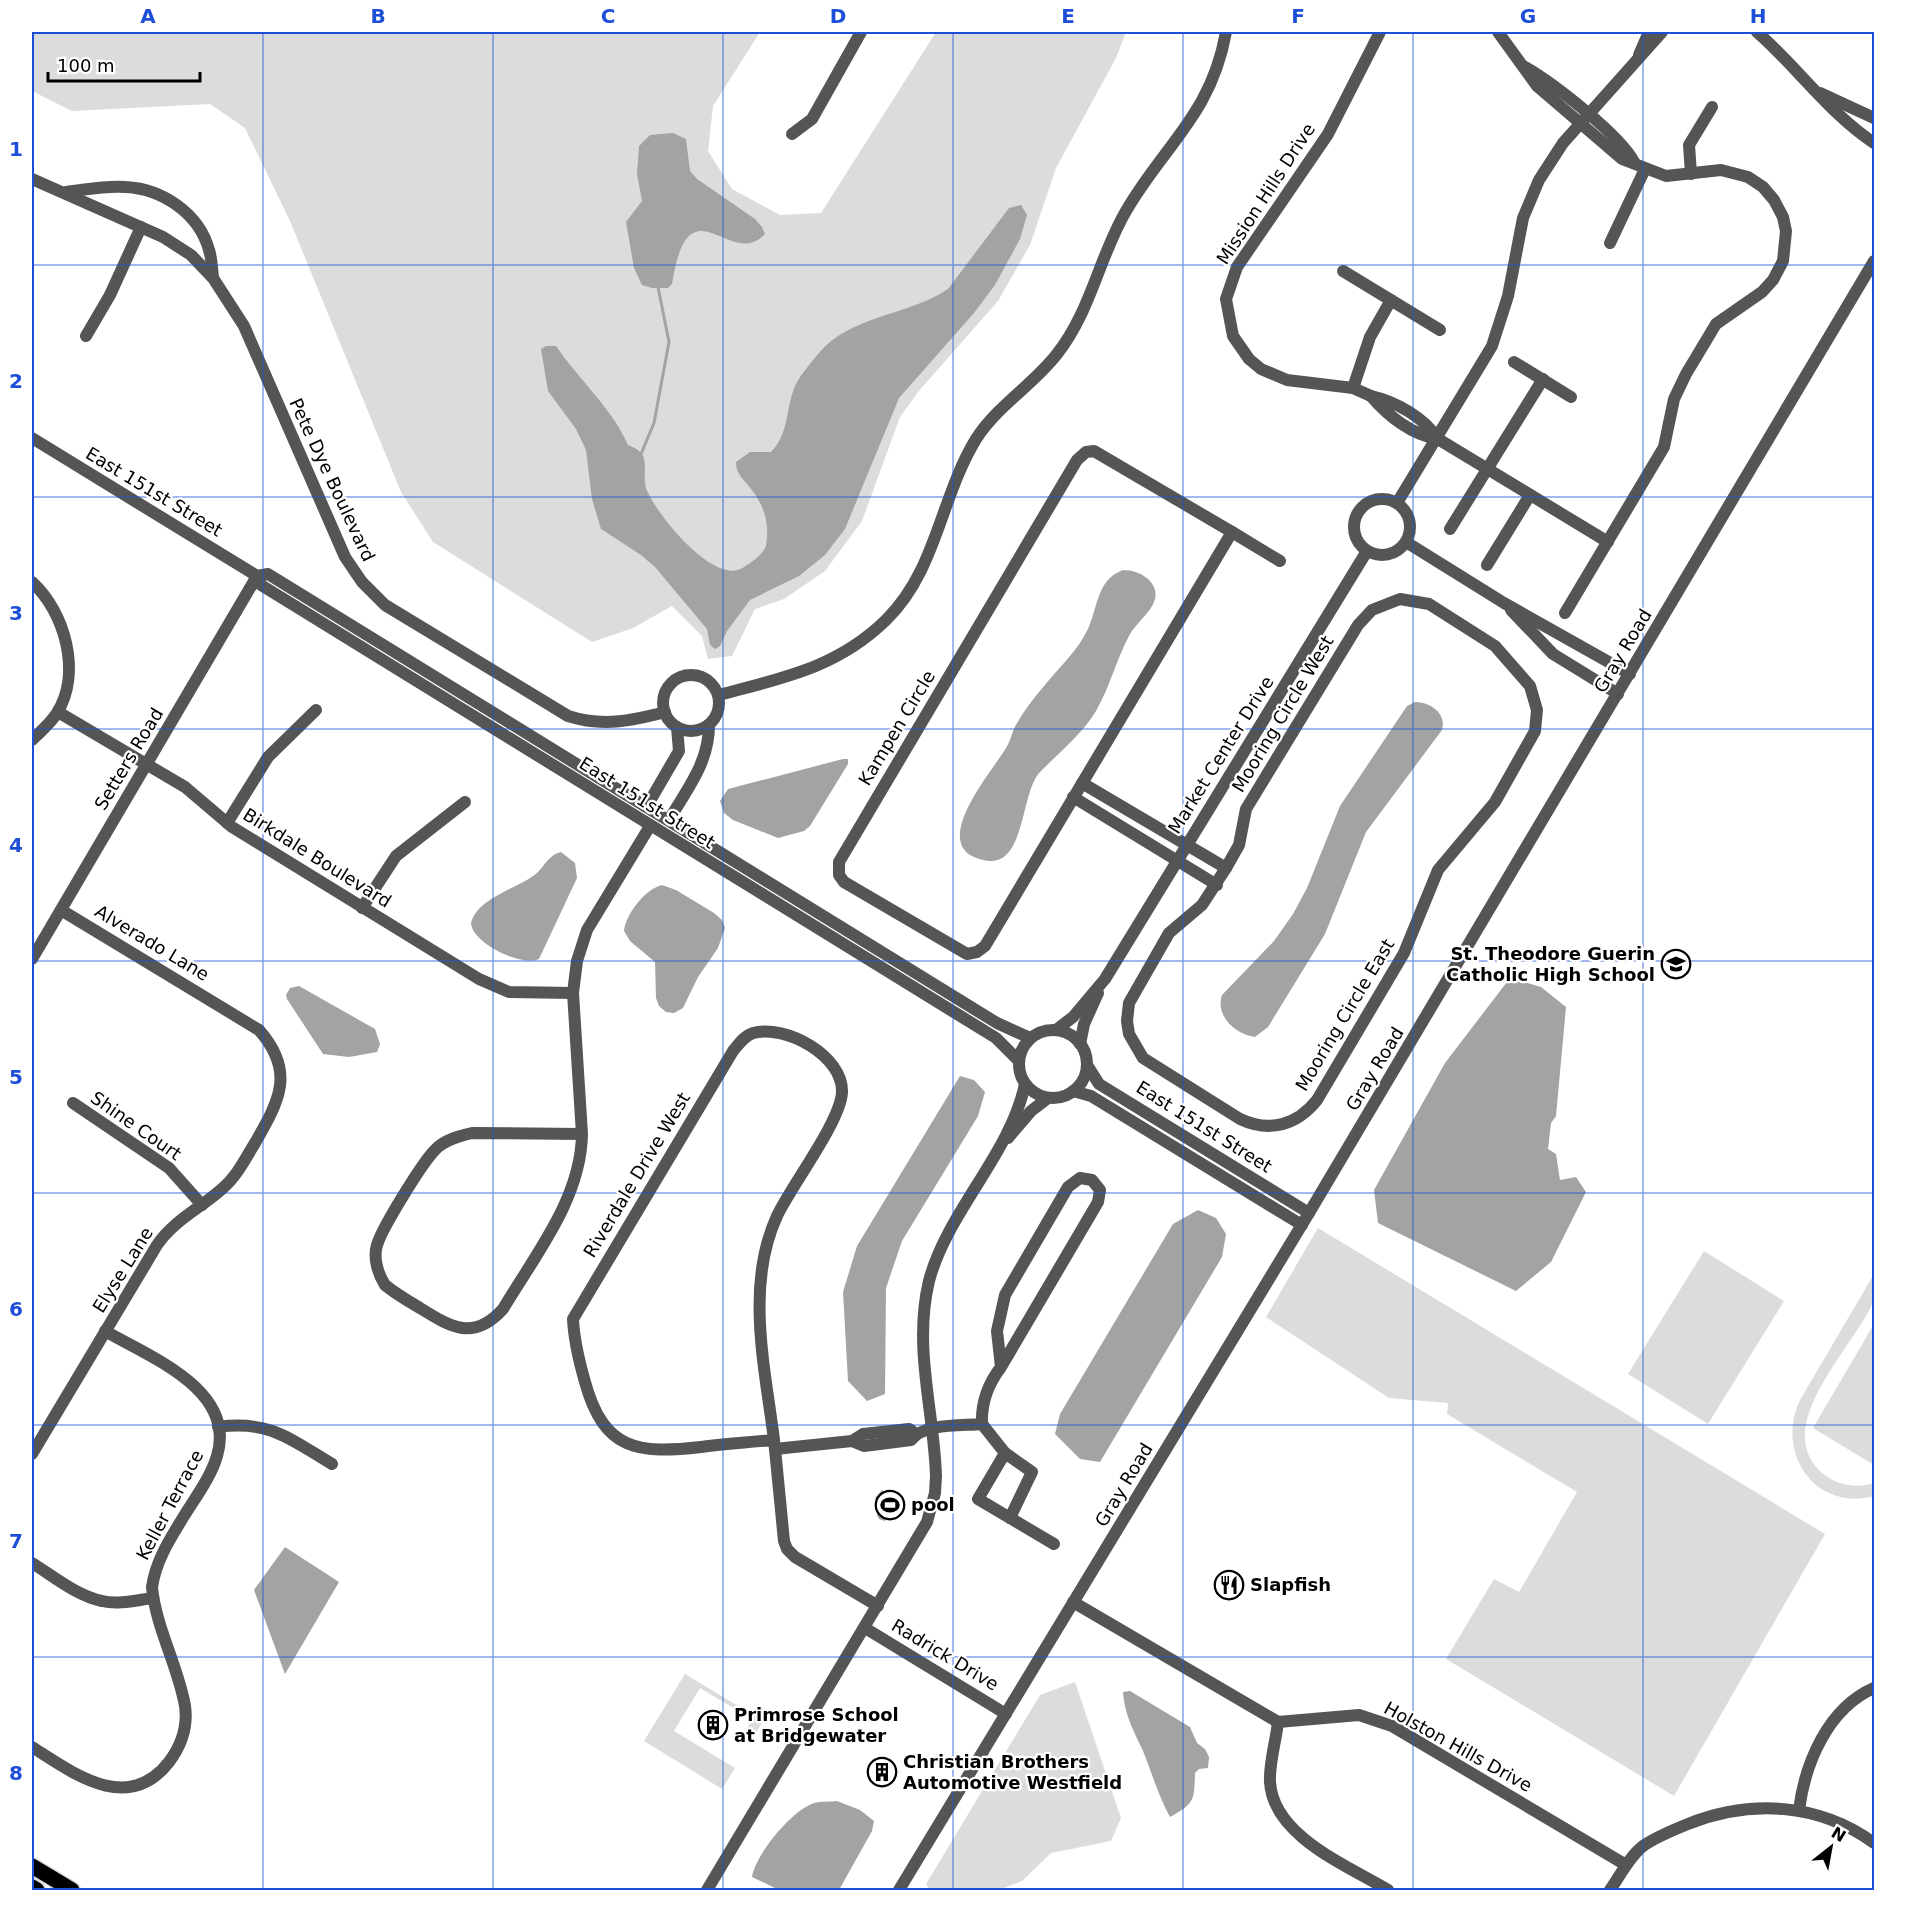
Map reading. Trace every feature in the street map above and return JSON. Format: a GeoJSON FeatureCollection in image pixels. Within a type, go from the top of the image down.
{"type":"FeatureCollection","features":[{"type":"Feature","properties":{"kind":"main road"},"geometry":{"type":"LineString","coordinates":[[32,1866],[72,1890]]}},
{"type":"Feature","properties":{"kind":"main road"},"geometry":{"type":"LineString","coordinates":[[32,1887],[37,1890]]}},
{"type":"Feature","properties":{"kind":"street"},"geometry":{"type":"LineString","coordinates":[[792,134],[812,119],[861,32]]}},
{"type":"Feature","properties":{"kind":"street"},"geometry":{"type":"LineString","coordinates":[[719,695],[792,676],[830,661],[873,631],[903,600],[932,550],[971,449],[992,418],[1044,369],[1070,335],[1082,314],[1126,212],[1197,112],[1217,69],[1226,32]]}},
{"type":"Feature","properties":{"kind":"street","name":"Mission Hills Drive"},"geometry":{"type":"LineString","coordinates":[[1380,32],[1328,134],[1237,267],[1226,299],[1233,336],[1249,359],[1261,369],[1287,380],[1353,388],[1397,406],[1430,426],[1438,439],[1608,542]]}},
{"type":"Feature","properties":{"kind":"street"},"geometry":{"type":"LineString","coordinates":[[1498,32],[1525,67],[1584,120],[1629,152],[1639,166],[1666,176],[1709,170],[1733,171],[1763,187],[1782,217],[1785,252],[1780,268],[1768,287],[1724,317],[1713,329],[1676,392],[1664,447],[1565,613]]}},
{"type":"Feature","properties":{"kind":"street"},"geometry":{"type":"LineString","coordinates":[[1639,55],[1649,32]]}},
{"type":"Feature","properties":{"kind":"street"},"geometry":{"type":"LineString","coordinates":[[1397,503],[1486,359],[1500,326],[1523,218],[1534,190],[1555,155],[1639,55],[1657,40],[1662,32]]}},
{"type":"Feature","properties":{"kind":"street"},"geometry":{"type":"LineString","coordinates":[[1757,32],[1820,93],[1830,109],[1875,143]]}},
{"type":"Feature","properties":{"kind":"street"},"geometry":{"type":"LineString","coordinates":[[1820,93],[1875,118]]}},
{"type":"Feature","properties":{"kind":"street"},"geometry":{"type":"LineString","coordinates":[[1691,174],[1689,145],[1712,107]]}},
{"type":"Feature","properties":{"kind":"street"},"geometry":{"type":"LineString","coordinates":[[1610,243],[1639,166]]}},
{"type":"Feature","properties":{"kind":"street","name":"Pete Dye Boulevard"},"geometry":{"type":"LineString","coordinates":[[32,179],[141,227],[191,255],[213,278],[244,326],[345,557],[372,593],[400,615],[568,716],[584,721],[615,723],[665,712]]}},
{"type":"Feature","properties":{"kind":"street","name":"Pete Dye Boulevard"},"geometry":{"type":"LineString","coordinates":[[63,192],[123,186],[152,191],[165,197],[179,207],[201,233],[209,250],[213,278]]}},
{"type":"Feature","properties":{"kind":"street"},"geometry":{"type":"LineString","coordinates":[[86,336],[110,295],[141,227]]}},
{"type":"Feature","properties":{"kind":"street","name":"Gray Road"},"geometry":{"type":"LineString","coordinates":[[898,1890],[1306,1219],[1875,261]]}},
{"type":"Feature","properties":{"kind":"street"},"geometry":{"type":"LineString","coordinates":[[1343,271],[1440,330]]}},
{"type":"Feature","properties":{"kind":"street"},"geometry":{"type":"LineString","coordinates":[[1353,388],[1370,337],[1391,300]]}},
{"type":"Feature","properties":{"kind":"street"},"geometry":{"type":"LineString","coordinates":[[1514,362],[1571,396]]}},
{"type":"Feature","properties":{"kind":"street"},"geometry":{"type":"LineString","coordinates":[[1450,529],[1542,379]]}},
{"type":"Feature","properties":{"kind":"street","name":"East 151st Street"},"geometry":{"type":"LineString","coordinates":[[32,438],[257,576],[261,585],[996,1038],[1018,1060]]}},
{"type":"Feature","properties":{"kind":"street","name":"Kampen Circle"},"geometry":{"type":"LineString","coordinates":[[1232,532],[985,946],[977,952],[962,952],[848,885],[839,875],[840,858],[1082,455],[1090,451],[1102,453],[1280,561]]}},
{"type":"Feature","properties":{"kind":"street"},"geometry":{"type":"LineString","coordinates":[[1487,565],[1530,495]]}},
{"type":"Feature","properties":{"kind":"street"},"geometry":{"type":"LineString","coordinates":[[1376,500],[1397,503],[1410,521],[1406,542],[1393,554],[1375,554],[1367,551],[1355,532],[1359,511],[1376,500]]}},
{"type":"Feature","properties":{"kind":"street"},"geometry":{"type":"LineString","coordinates":[[1406,542],[1504,603],[1630,674]]}},
{"type":"Feature","properties":{"kind":"street","name":"Market Center Drive"},"geometry":{"type":"LineString","coordinates":[[1080,1044],[1084,1024],[1105,979],[1367,551]]}},
{"type":"Feature","properties":{"kind":"street","name":"East 151st Street"},"geometry":{"type":"LineString","coordinates":[[257,576],[268,574],[998,1023],[1030,1038]]}},
{"type":"Feature","properties":{"kind":"street","name":"Setters Road"},"geometry":{"type":"LineString","coordinates":[[32,959],[257,576]]}},
{"type":"Feature","properties":{"kind":"street"},"geometry":{"type":"LineString","coordinates":[[32,582],[43,593],[59,618],[68,649],[69,665],[63,700],[58,712],[32,740]]}},
{"type":"Feature","properties":{"kind":"street","name":"Mooring Circle West"},"geometry":{"type":"LineString","coordinates":[[1197,1093],[1143,1058],[1129,1034],[1127,1012],[1132,995],[1169,933],[1202,905],[1216,885],[1239,845],[1246,809],[1364,617],[1380,605],[1410,599],[1429,604],[1467,626]]}},
{"type":"Feature","properties":{"kind":"street"},"geometry":{"type":"LineString","coordinates":[[1504,603],[1553,654],[1618,694]]}},
{"type":"Feature","properties":{"kind":"street","name":"Mooring Circle East"},"geometry":{"type":"LineString","coordinates":[[1197,1093],[1240,1119],[1261,1126],[1292,1122],[1312,1107],[1404,953],[1438,870],[1495,802],[1529,745],[1535,730],[1537,710],[1530,686],[1495,646],[1467,626]]}},
{"type":"Feature","properties":{"kind":"street"},"geometry":{"type":"LineString","coordinates":[[647,806],[679,751],[677,727],[665,712],[664,694],[675,680],[683,676],[701,676],[715,687],[719,695],[717,715],[708,725],[693,731],[677,727]]}},
{"type":"Feature","properties":{"kind":"street"},"geometry":{"type":"LineString","coordinates":[[227,823],[268,757],[316,710]]}},
{"type":"Feature","properties":{"kind":"street","name":"Birkdale Boulevard"},"geometry":{"type":"LineString","coordinates":[[58,712],[192,793],[227,823],[362,908],[495,987],[526,993],[573,993]]}},
{"type":"Feature","properties":{"kind":"street"},"geometry":{"type":"LineString","coordinates":[[669,820],[705,758],[708,725]]}},
{"type":"Feature","properties":{"kind":"street"},"geometry":{"type":"LineString","coordinates":[[1082,783],[1226,868]]}},
{"type":"Feature","properties":{"kind":"street"},"geometry":{"type":"LineString","coordinates":[[1073,797],[1216,885]]}},
{"type":"Feature","properties":{"kind":"street"},"geometry":{"type":"LineString","coordinates":[[362,908],[396,856],[465,802]]}},
{"type":"Feature","properties":{"kind":"street"},"geometry":{"type":"LineString","coordinates":[[582,1134],[472,1133],[460,1136],[436,1148],[424,1163],[376,1246],[379,1274],[385,1285],[452,1327],[468,1329],[493,1320],[503,1309],[566,1201],[578,1173],[582,1134],[573,993],[577,961],[587,930],[650,826]]}},
{"type":"Feature","properties":{"kind":"street","name":"Alverado Lane"},"geometry":{"type":"LineString","coordinates":[[61,910],[225,1008]]}},
{"type":"Feature","properties":{"kind":"street","name":"Market Center Drive"},"geometry":{"type":"LineString","coordinates":[[1056,1030],[1072,1017],[1105,979]]}},
{"type":"Feature","properties":{"kind":"street","name":"Elyse Lane"},"geometry":{"type":"LineString","coordinates":[[32,1454],[161,1239],[178,1221],[222,1190],[238,1171],[275,1108],[281,1086],[278,1061],[267,1039],[249,1022],[225,1008]]}},
{"type":"Feature","properties":{"kind":"street"},"geometry":{"type":"LineString","coordinates":[[1047,1030],[1056,1030],[1070,1034],[1080,1044],[1087,1065],[1083,1080],[1073,1091],[1061,1097],[1048,1098],[1035,1093],[1025,1084],[1018,1060],[1030,1038],[1047,1030]]}},
{"type":"Feature","properties":{"kind":"street","name":"Riverdale Drive West"},"geometry":{"type":"LineString","coordinates":[[751,1034],[781,1034],[826,1058],[834,1066],[842,1089],[841,1101],[837,1110],[777,1217],[765,1258],[760,1292],[760,1325],[775,1444],[659,1451],[645,1450],[623,1441],[604,1425],[590,1401],[574,1342],[573,1319],[733,1051],[751,1034]]}},
{"type":"Feature","properties":{"kind":"street","name":"East 151st Street"},"geometry":{"type":"LineString","coordinates":[[1087,1065],[1099,1084],[1306,1219]]}},
{"type":"Feature","properties":{"kind":"street"},"geometry":{"type":"LineString","coordinates":[[707,1890],[923,1530],[932,1507],[936,1476],[932,1429],[921,1357],[929,1281],[953,1225],[1014,1117],[1025,1084]]}},
{"type":"Feature","properties":{"kind":"street","name":"East 151st Street"},"geometry":{"type":"LineString","coordinates":[[1073,1091],[1091,1096],[1306,1219]]}},
{"type":"Feature","properties":{"kind":"street"},"geometry":{"type":"LineString","coordinates":[[997,1150],[1031,1111],[1048,1098]]}},
{"type":"Feature","properties":{"kind":"street","name":"Shine Court"},"geometry":{"type":"LineString","coordinates":[[73,1104],[169,1168],[202,1205]]}},
{"type":"Feature","properties":{"kind":"street"},"geometry":{"type":"LineString","coordinates":[[1000,1367],[998,1322],[1010,1283],[1068,1187],[1080,1178],[1092,1180],[1100,1190],[1098,1202],[987,1390],[982,1424],[1005,1453],[1032,1472],[1010,1518]]}},
{"type":"Feature","properties":{"kind":"street","name":"Keller Terrace"},"geometry":{"type":"LineString","coordinates":[[32,1747],[77,1774],[105,1786],[133,1786],[155,1776],[177,1750],[186,1721],[182,1691],[153,1598],[156,1566],[217,1456],[218,1427],[210,1404],[197,1387],[105,1331]]}},
{"type":"Feature","properties":{"kind":"street"},"geometry":{"type":"LineString","coordinates":[[218,1427],[248,1424],[267,1428],[332,1464]]}},
{"type":"Feature","properties":{"kind":"street"},"geometry":{"type":"LineString","coordinates":[[878,1606],[800,1560],[787,1549],[775,1444],[852,1442],[863,1434],[909,1429],[916,1434],[932,1429],[982,1424]]}},
{"type":"Feature","properties":{"kind":"street"},"geometry":{"type":"LineString","coordinates":[[1005,1453],[978,1499],[1054,1544]]}},
{"type":"Feature","properties":{"kind":"street"},"geometry":{"type":"LineString","coordinates":[[32,1563],[76,1590],[102,1601],[122,1602],[153,1598]]}},
{"type":"Feature","properties":{"kind":"street"},"geometry":{"type":"LineString","coordinates":[[1073,1602],[1278,1722],[1270,1782],[1277,1809],[1290,1828],[1310,1844],[1388,1890]]}},
{"type":"Feature","properties":{"kind":"street","name":"Radrick Drive"},"geometry":{"type":"LineString","coordinates":[[865,1628],[1006,1714]]}},
{"type":"Feature","properties":{"kind":"street"},"geometry":{"type":"LineString","coordinates":[[1799,1810],[1803,1782],[1810,1760],[1840,1712],[1860,1695],[1875,1688]]}},
{"type":"Feature","properties":{"kind":"street","name":"Holston Hills Drive"},"geometry":{"type":"LineString","coordinates":[[1278,1722],[1359,1715],[1392,1726],[1626,1865]]}},
{"type":"Feature","properties":{"kind":"street"},"geometry":{"type":"LineString","coordinates":[[1610,1890],[1626,1865],[1642,1847],[1670,1831],[1710,1815],[1753,1807],[1799,1810],[1826,1816],[1875,1844]]}},
{"type":"Feature","properties":{"kind":"shaded area"},"geometry":{"type":"Polygon","coordinates":[[[32,32],[760,32],[713,106],[708,151],[732,189],[780,215],[821,213],[936,32],[1126,32],[1116,58],[1056,168],[1030,245],[998,301],[918,392],[900,417],[862,521],[825,571],[784,599],[755,609],[732,656],[708,659],[702,636],[672,606],[633,628],[592,642],[433,542],[401,492],[290,221],[245,128],[210,104],[72,111],[32,91],[32,32]]]}},
{"type":"Feature","properties":{"kind":"shaded area"},"geometry":{"type":"Polygon","coordinates":[[[673,133],[686,139],[690,171],[697,179],[755,219],[765,234],[752,243],[738,243],[700,231],[689,236],[679,253],[672,284],[668,288],[652,288],[642,285],[634,268],[626,222],[642,201],[637,174],[639,146],[650,135],[673,133]]]}},
{"type":"Feature","properties":{"kind":"shaded area"},"geometry":{"type":"Polygon","coordinates":[[[1021,205],[1027,215],[1020,239],[995,285],[974,313],[899,398],[845,529],[825,555],[799,576],[750,600],[727,631],[720,646],[715,649],[710,645],[707,629],[655,567],[601,529],[592,499],[586,450],[576,429],[548,391],[541,349],[546,346],[556,346],[604,406],[628,445],[642,454],[645,463],[646,488],[673,530],[703,558],[718,567],[732,571],[744,567],[757,558],[765,548],[767,537],[763,508],[739,474],[736,462],[750,452],[771,452],[777,445],[793,393],[806,369],[831,341],[846,331],[932,298],[948,289],[1009,208],[1021,205]]]}},
{"type":"Feature","properties":{"kind":"shaded area"},"geometry":{"type":"Polygon","coordinates":[[[1123,570],[1136,572],[1148,579],[1154,587],[1156,595],[1154,602],[1129,636],[1096,711],[1084,727],[1041,771],[1034,782],[1013,846],[1004,857],[991,861],[974,857],[963,848],[960,835],[970,804],[1006,748],[1023,714],[1082,640],[1103,587],[1114,574],[1123,570]]]}},
{"type":"Feature","properties":{"kind":"shaded area"},"geometry":{"type":"Polygon","coordinates":[[[1415,702],[1431,706],[1440,714],[1442,730],[1366,832],[1325,934],[1268,1027],[1255,1037],[1240,1032],[1224,1017],[1221,1010],[1222,995],[1274,941],[1293,914],[1307,888],[1340,806],[1407,706],[1415,702]]]}},
{"type":"Feature","properties":{"kind":"shaded area"},"geometry":{"type":"Polygon","coordinates":[[[848,759],[848,764],[810,826],[804,831],[778,838],[733,820],[724,813],[720,801],[728,789],[848,759]]]}},
{"type":"Feature","properties":{"kind":"shaded area"},"geometry":{"type":"Polygon","coordinates":[[[561,852],[575,863],[577,878],[539,959],[521,960],[499,952],[473,931],[471,923],[482,906],[529,879],[551,857],[561,852]]]}},
{"type":"Feature","properties":{"kind":"shaded area"},"geometry":{"type":"Polygon","coordinates":[[[662,885],[676,890],[714,913],[722,920],[725,928],[718,948],[698,977],[683,1008],[674,1013],[666,1012],[659,1006],[656,998],[655,962],[630,941],[624,931],[628,917],[637,903],[649,891],[662,885]]]}},
{"type":"Feature","properties":{"kind":"shaded area"},"geometry":{"type":"Polygon","coordinates":[[[1510,978],[1541,987],[1566,1007],[1556,1116],[1551,1123],[1548,1149],[1556,1154],[1560,1180],[1576,1177],[1586,1192],[1551,1262],[1516,1291],[1378,1223],[1374,1190],[1445,1063],[1510,978]]]}},
{"type":"Feature","properties":{"kind":"shaded area"},"geometry":{"type":"Polygon","coordinates":[[[299,986],[375,1029],[380,1044],[377,1052],[349,1057],[323,1054],[287,999],[286,995],[290,988],[299,986]]]}},
{"type":"Feature","properties":{"kind":"shaded area"},"geometry":{"type":"Polygon","coordinates":[[[960,1076],[974,1080],[985,1092],[978,1116],[902,1241],[886,1288],[885,1394],[867,1401],[848,1381],[843,1292],[857,1246],[960,1076]]]}},
{"type":"Feature","properties":{"kind":"shaded area"},"geometry":{"type":"Polygon","coordinates":[[[1198,1210],[1216,1218],[1226,1234],[1222,1257],[1100,1462],[1080,1459],[1055,1434],[1060,1414],[1173,1224],[1198,1210]]]}},
{"type":"Feature","properties":{"kind":"shaded area"},"geometry":{"type":"Polygon","coordinates":[[[1318,1228],[1825,1534],[1674,1796],[1446,1659],[1494,1579],[1519,1592],[1577,1492],[1447,1414],[1448,1403],[1389,1398],[1266,1317],[1318,1228]]]}},
{"type":"Feature","properties":{"kind":"shaded area"},"geometry":{"type":"Polygon","coordinates":[[[1704,1251],[1784,1301],[1708,1424],[1628,1374],[1704,1251]]]}},
{"type":"Feature","properties":{"kind":"shaded area"},"geometry":{"type":"Polygon","coordinates":[[[1874,1274],[1873,1302],[1820,1389],[1809,1413],[1805,1436],[1810,1457],[1826,1476],[1849,1485],[1874,1483],[1874,1496],[1853,1499],[1834,1495],[1818,1487],[1805,1474],[1797,1458],[1793,1440],[1794,1420],[1800,1400],[1874,1274]]]}},
{"type":"Feature","properties":{"kind":"shaded area"},"geometry":{"type":"Polygon","coordinates":[[[1874,1324],[1874,1465],[1813,1428],[1874,1324]]]}},
{"type":"Feature","properties":{"kind":"shaded area","name":"pool"},"geometry":{"type":"Polygon","coordinates":[[[882,1490],[897,1504],[885,1521],[879,1519],[877,1515],[884,1505],[875,1498],[882,1490]]]}},
{"type":"Feature","properties":{"kind":"shaded area"},"geometry":{"type":"Polygon","coordinates":[[[285,1547],[339,1582],[285,1674],[254,1590],[285,1547]]]}},
{"type":"Feature","properties":{"kind":"shaded area"},"geometry":{"type":"Polygon","coordinates":[[[685,1674],[763,1721],[749,1744],[741,1739],[752,1719],[700,1688],[674,1731],[735,1768],[722,1789],[644,1741],[685,1674]]]}},
{"type":"Feature","properties":{"kind":"shaded area"},"geometry":{"type":"Polygon","coordinates":[[[1075,1682],[1121,1818],[1111,1841],[1051,1853],[1022,1881],[999,1890],[930,1890],[926,1884],[1040,1695],[1075,1682]]]}},
{"type":"Feature","properties":{"kind":"shaded area"},"geometry":{"type":"Polygon","coordinates":[[[1130,1691],[1190,1727],[1197,1743],[1205,1749],[1209,1757],[1208,1768],[1199,1769],[1195,1773],[1192,1800],[1170,1817],[1127,1715],[1123,1692],[1130,1691]]]}},
{"type":"Feature","properties":{"kind":"shaded area"},"geometry":{"type":"Polygon","coordinates":[[[837,1801],[860,1810],[874,1821],[872,1831],[839,1890],[779,1890],[752,1877],[767,1846],[795,1814],[814,1803],[837,1801]]]}},
{"type":"Feature","properties":{"kind":"waterway"},"geometry":{"type":"LineString","coordinates":[[641,454],[654,423],[669,342],[658,287]]}},
{"type":"Feature","properties":{"kind":"place","name":"St. Theodore Guerin Catholic High School"},"geometry":{"type":"Point","coordinates":[1676,964]}},
{"type":"Feature","properties":{"kind":"place","name":"pool"},"geometry":{"type":"Point","coordinates":[890,1505]}},
{"type":"Feature","properties":{"kind":"place","name":"Slapfish"},"geometry":{"type":"Point","coordinates":[1229,1585]}},
{"type":"Feature","properties":{"kind":"place","name":"Primrose School at Bridgewater"},"geometry":{"type":"Point","coordinates":[713,1725]}},
{"type":"Feature","properties":{"kind":"place","name":"Christian Brothers Automotive Westfield"},"geometry":{"type":"Point","coordinates":[882,1772]}}]}
